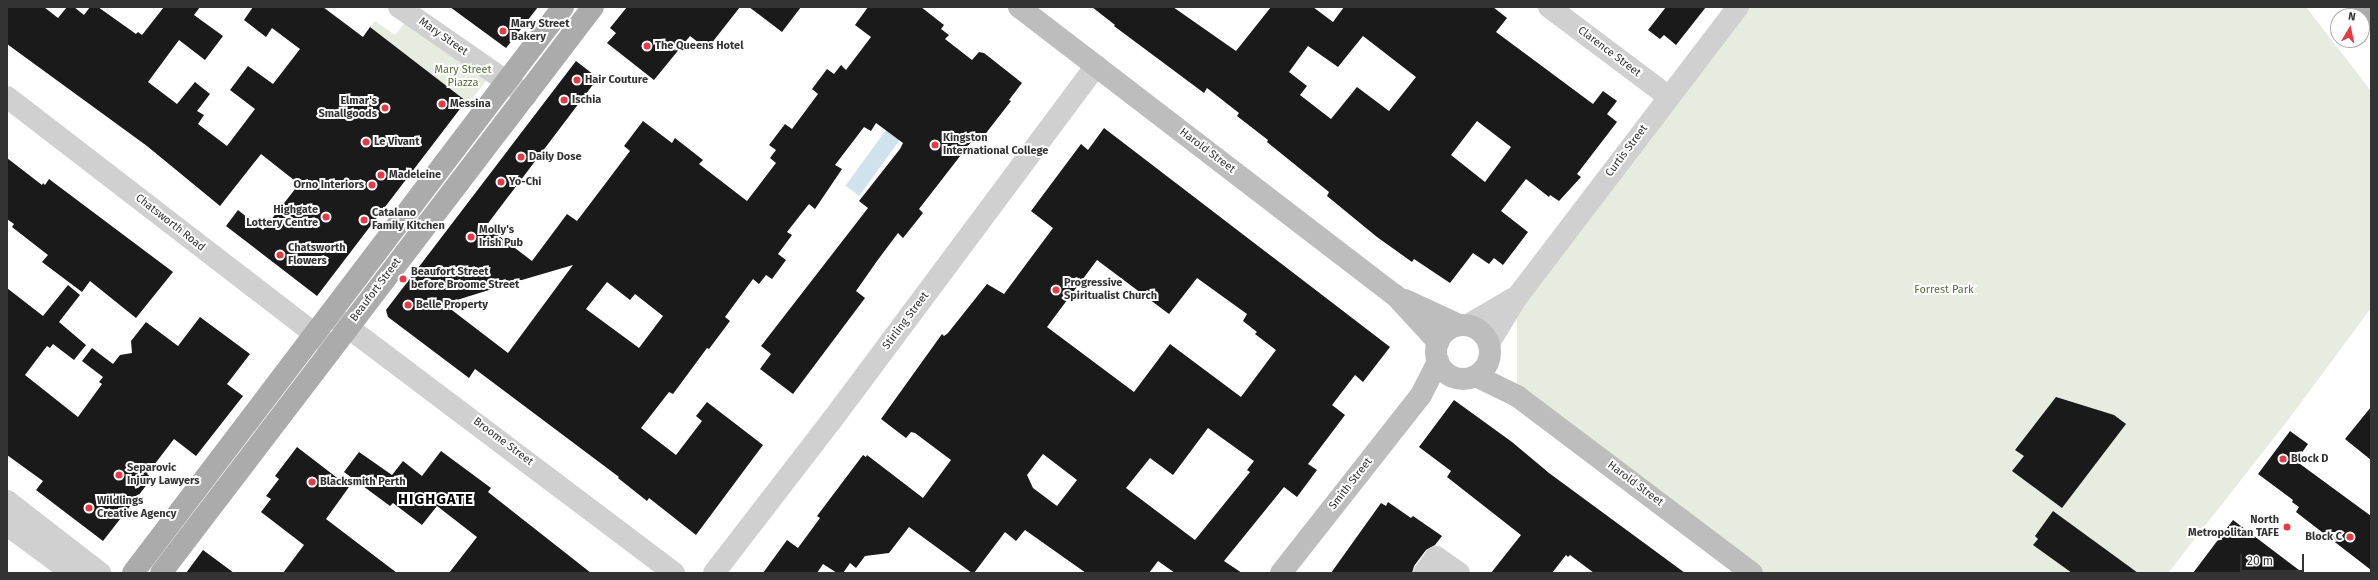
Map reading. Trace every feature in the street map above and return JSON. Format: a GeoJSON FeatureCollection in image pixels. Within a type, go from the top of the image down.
{"type":"FeatureCollection","features":[{"type":"Feature","properties":{"kind":"main road","name":"Beaufort Street"},"geometry":{"type":"LineString","coordinates":[[133,573],[563,7]]}},
{"type":"Feature","properties":{"kind":"main road","name":"Beaufort Street"},"geometry":{"type":"LineString","coordinates":[[161,573],[593,7]]}},
{"type":"Feature","properties":{"kind":"main road"},"geometry":{"type":"LineString","coordinates":[[2364,7],[2371,16]]}},
{"type":"Feature","properties":{"kind":"street","name":"Mary Street"},"geometry":{"type":"LineString","coordinates":[[399,7],[526,95]]}},
{"type":"Feature","properties":{"kind":"street","name":"Harold Street"},"geometry":{"type":"LineString","coordinates":[[1019,7],[1395,295],[1464,325]]}},
{"type":"Feature","properties":{"kind":"street","name":"Clarence Street"},"geometry":{"type":"LineString","coordinates":[[1549,7],[1669,97]]}},
{"type":"Feature","properties":{"kind":"street","name":"Curtis Street"},"geometry":{"type":"LineString","coordinates":[[1490,348],[1517,297],[1738,7]]}},
{"type":"Feature","properties":{"kind":"street","name":"Stirling Street"},"geometry":{"type":"LineString","coordinates":[[714,573],[832,420],[1096,66]]}},
{"type":"Feature","properties":{"kind":"street","name":"Chatsworth Road"},"geometry":{"type":"LineString","coordinates":[[7,97],[332,348]]}},
{"type":"Feature","properties":{"kind":"street","name":"Harold Street"},"geometry":{"type":"LineString","coordinates":[[1395,295],[1438,351]]}},
{"type":"Feature","properties":{"kind":"street","name":"Curtis Street"},"geometry":{"type":"LineString","coordinates":[[1464,325],[1517,297]]}},
{"type":"Feature","properties":{"kind":"street","name":"Broome Street"},"geometry":{"type":"LineString","coordinates":[[330,313],[674,573]]}},
{"type":"Feature","properties":{"kind":"street"},"geometry":{"type":"LineString","coordinates":[[1464,325],[1481,332],[1490,348],[1487,366],[1467,377],[1445,372],[1438,351],[1446,331],[1464,325]]}},
{"type":"Feature","properties":{"kind":"street","name":"Harold Street"},"geometry":{"type":"LineString","coordinates":[[1490,348],[1517,396]]}},
{"type":"Feature","properties":{"kind":"street","name":"Smith Street"},"geometry":{"type":"LineString","coordinates":[[1281,573],[1421,395],[1438,351]]}},
{"type":"Feature","properties":{"kind":"street","name":"Harold Street"},"geometry":{"type":"LineString","coordinates":[[1467,377],[1517,396],[1752,573]]}},
{"type":"Feature","properties":{"kind":"street","name":"Smith Street"},"geometry":{"type":"LineString","coordinates":[[1421,395],[1467,377]]}},
{"type":"Feature","properties":{"kind":"street"},"geometry":{"type":"LineString","coordinates":[[7,501],[100,573]]}},
{"type":"Feature","properties":{"kind":"street"},"geometry":{"type":"LineString","coordinates":[[7,525],[72,573]]}},
{"type":"Feature","properties":{"kind":"street"},"geometry":{"type":"LineString","coordinates":[[1424,573],[1436,557],[1459,573]]}},
{"type":"Feature","properties":{"kind":"green space","name":"Forrest Park"},"geometry":{"type":"Polygon","coordinates":[[[1738,7],[2306,7],[2330,38],[2330,48],[2338,48],[2371,91],[2371,308],[2288,420],[2168,573],[1752,573],[1517,396],[1517,297],[1738,7]]]}},
{"type":"Feature","properties":{"kind":"green space","name":"Mary Street Piazza"},"geometry":{"type":"Polygon","coordinates":[[[408,19],[490,76],[472,99],[463,99],[370,27],[375,21],[395,35],[408,19]]]}},
{"type":"Feature","properties":{"kind":"water"},"geometry":{"type":"Polygon","coordinates":[[[886,130],[900,140],[859,196],[845,186],[886,130]]]}},
{"type":"Feature","properties":{"kind":"building"},"geometry":{"type":"Polygon","coordinates":[[[7,7],[44,7],[58,18],[67,7],[74,7],[84,15],[90,7],[98,7],[136,34],[138,32],[142,35],[164,7],[200,7],[194,15],[223,36],[205,60],[179,40],[148,82],[177,104],[195,82],[210,94],[197,111],[204,115],[198,124],[227,146],[255,109],[230,90],[248,66],[273,84],[300,49],[272,28],[266,37],[244,20],[253,7],[323,7],[363,37],[370,27],[466,101],[317,296],[226,226],[238,210],[263,230],[299,184],[261,154],[220,206],[147,146],[7,44],[7,7]]]}},
{"type":"Feature","properties":{"kind":"building"},"geometry":{"type":"Polygon","coordinates":[[[450,7],[538,7],[506,48],[450,7]]]}},
{"type":"Feature","properties":{"kind":"building","name":"The Queens Hotel"},"geometry":{"type":"Polygon","coordinates":[[[627,7],[740,7],[707,49],[690,36],[654,80],[607,43],[616,33],[610,28],[627,7]]]}},
{"type":"Feature","properties":{"kind":"building"},"geometry":{"type":"Polygon","coordinates":[[[749,7],[801,7],[782,32],[749,7]]]}},
{"type":"Feature","properties":{"kind":"building"},"geometry":{"type":"Polygon","coordinates":[[[868,7],[921,7],[944,25],[941,29],[949,35],[945,39],[972,60],[979,52],[984,53],[1022,83],[1009,100],[1011,101],[983,137],[978,133],[919,209],[923,213],[903,238],[898,233],[877,261],[856,291],[865,298],[793,394],[760,369],[771,354],[761,346],[868,208],[859,201],[900,149],[903,143],[876,123],[871,131],[864,127],[835,165],[842,169],[815,209],[809,204],[787,232],[792,235],[778,254],[786,260],[772,279],[766,275],[759,284],[753,279],[725,317],[730,321],[709,349],[707,348],[673,394],[669,392],[641,428],[676,455],[702,421],[696,416],[707,402],[763,445],[696,535],[649,498],[647,501],[618,478],[619,477],[475,369],[469,378],[388,317],[386,310],[576,61],[598,78],[486,226],[532,261],[567,214],[577,221],[630,151],[624,146],[643,121],[672,143],[675,138],[703,160],[699,164],[747,201],[776,163],[770,158],[776,150],[769,145],[785,124],[792,129],[818,94],[812,89],[827,69],[834,74],[841,65],[846,70],[871,37],[855,25],[868,7]],[[573,265],[515,282],[444,304],[508,353],[573,265]],[[607,282],[586,309],[639,348],[663,316],[635,294],[630,300],[607,282]]]}},
{"type":"Feature","properties":{"kind":"building"},"geometry":{"type":"Polygon","coordinates":[[[1092,7],[1173,7],[1236,51],[1271,7],[1313,7],[1333,22],[1344,7],[1493,7],[1507,18],[1496,32],[1593,104],[1603,91],[1617,101],[1607,114],[1617,122],[1577,174],[1581,177],[1559,201],[1550,195],[1549,197],[1526,179],[1501,211],[1528,232],[1503,265],[1494,258],[1489,264],[1473,253],[1450,283],[1414,259],[1412,262],[1377,237],[1327,196],[1329,192],[1267,142],[1268,140],[1237,116],[1239,113],[1207,88],[1204,93],[1114,26],[1115,25],[1092,7]],[[1363,36],[1338,67],[1308,46],[1289,72],[1307,86],[1300,95],[1331,119],[1357,87],[1389,111],[1416,77],[1363,36]],[[1477,121],[1451,155],[1485,182],[1511,147],[1477,121]]]}},
{"type":"Feature","properties":{"kind":"building"},"geometry":{"type":"Polygon","coordinates":[[[1666,7],[1706,7],[1676,45],[1664,35],[1660,39],[1648,30],[1666,7]]]}},
{"type":"Feature","properties":{"kind":"building"},"geometry":{"type":"Polygon","coordinates":[[[1104,128],[1390,347],[1363,382],[1355,375],[1332,405],[1345,415],[1308,464],[1317,470],[1297,497],[1284,487],[1224,561],[1242,573],[1175,573],[1158,561],[1149,573],[1086,573],[1025,530],[1016,541],[1005,532],[974,573],[972,573],[909,527],[889,553],[865,556],[856,568],[850,563],[843,573],[837,573],[823,564],[817,573],[763,573],[787,540],[798,548],[820,518],[817,516],[863,455],[866,457],[867,455],[923,498],[951,460],[915,433],[911,432],[906,438],[881,419],[942,334],[944,336],[948,333],[987,284],[1004,294],[1053,228],[1031,211],[1081,144],[1088,150],[1104,128]],[[1097,260],[1047,327],[1134,392],[1170,344],[1241,397],[1276,350],[1255,334],[1257,332],[1243,321],[1247,314],[1197,278],[1169,314],[1097,260]],[[1208,428],[1173,475],[1150,458],[1126,488],[1195,540],[1250,472],[1247,470],[1254,461],[1208,428]],[[1043,454],[1027,475],[1033,488],[1057,506],[1077,480],[1043,454]]]}},
{"type":"Feature","properties":{"kind":"building"},"geometry":{"type":"Polygon","coordinates":[[[7,158],[42,185],[43,183],[45,185],[49,179],[173,272],[136,318],[90,281],[82,292],[42,262],[48,255],[12,227],[14,224],[7,219],[7,158]]]}},
{"type":"Feature","properties":{"kind":"building"},"geometry":{"type":"Polygon","coordinates":[[[68,285],[80,295],[59,322],[86,345],[74,360],[53,344],[50,348],[47,346],[25,375],[78,417],[102,384],[99,382],[103,377],[82,361],[92,348],[113,364],[120,355],[132,353],[131,341],[146,322],[178,346],[200,317],[250,354],[227,384],[243,396],[196,456],[174,439],[147,474],[152,478],[103,541],[36,490],[43,481],[7,455],[7,288],[43,316],[68,285]]]}},
{"type":"Feature","properties":{"kind":"building"},"geometry":{"type":"Polygon","coordinates":[[[2056,397],[2114,415],[2126,424],[2062,508],[2012,471],[2024,456],[2015,450],[2056,397]]]}},
{"type":"Feature","properties":{"kind":"building"},"geometry":{"type":"Polygon","coordinates":[[[1454,400],[1512,442],[1549,473],[1685,573],[1594,573],[1570,555],[1568,557],[1566,555],[1552,573],[1491,573],[1521,535],[1447,477],[1451,471],[1419,447],[1454,400]]]}},
{"type":"Feature","properties":{"kind":"building"},"geometry":{"type":"Polygon","coordinates":[[[2371,407],[2371,460],[2345,439],[2371,407]]]}},
{"type":"Feature","properties":{"kind":"building","name":"Block C"},"geometry":{"type":"Polygon","coordinates":[[[2290,431],[2308,444],[2296,461],[2371,516],[2371,570],[2296,512],[2299,507],[2292,502],[2293,500],[2258,474],[2290,431]]]}},
{"type":"Feature","properties":{"kind":"building"},"geometry":{"type":"Polygon","coordinates":[[[297,447],[349,487],[326,519],[397,573],[283,573],[304,545],[261,512],[271,499],[266,496],[279,479],[275,476],[297,447]]]}},
{"type":"Feature","properties":{"kind":"building"},"geometry":{"type":"Polygon","coordinates":[[[441,451],[491,488],[488,492],[591,573],[449,573],[477,537],[437,506],[422,525],[393,503],[390,506],[344,472],[359,452],[392,475],[403,461],[422,476],[441,451]]]}},
{"type":"Feature","properties":{"kind":"building"},"geometry":{"type":"Polygon","coordinates":[[[1388,502],[1411,518],[1413,516],[1442,536],[1435,545],[1426,550],[1414,566],[1412,573],[1331,573],[1381,503],[1386,506],[1388,502]]]}},
{"type":"Feature","properties":{"kind":"building"},"geometry":{"type":"Polygon","coordinates":[[[2053,511],[2138,573],[2072,573],[2033,545],[2038,539],[2035,536],[2053,511]]]}},
{"type":"Feature","properties":{"kind":"building"},"geometry":{"type":"Polygon","coordinates":[[[2233,520],[2303,573],[2193,573],[2233,520]]]}},
{"type":"Feature","properties":{"kind":"building"},"geometry":{"type":"Polygon","coordinates":[[[203,550],[234,573],[186,573],[203,550]]]}},
{"type":"Feature","properties":{"kind":"place","name":"Mary Street Bakery"},"geometry":{"type":"Point","coordinates":[503,31]}},
{"type":"Feature","properties":{"kind":"place","name":"The Queens Hotel"},"geometry":{"type":"Point","coordinates":[647,46]}},
{"type":"Feature","properties":{"kind":"place","name":"Hair Couture"},"geometry":{"type":"Point","coordinates":[577,80]}},
{"type":"Feature","properties":{"kind":"place","name":"Ischia"},"geometry":{"type":"Point","coordinates":[564,100]}},
{"type":"Feature","properties":{"kind":"place","name":"Messina"},"geometry":{"type":"Point","coordinates":[442,104]}},
{"type":"Feature","properties":{"kind":"place","name":"Elmar's Smallgoods"},"geometry":{"type":"Point","coordinates":[385,108]}},
{"type":"Feature","properties":{"kind":"place","name":"Le Vivant"},"geometry":{"type":"Point","coordinates":[366,142]}},
{"type":"Feature","properties":{"kind":"place","name":"Kingston International College"},"geometry":{"type":"Point","coordinates":[935,145]}},
{"type":"Feature","properties":{"kind":"place","name":"Daily Dose"},"geometry":{"type":"Point","coordinates":[521,157]}},
{"type":"Feature","properties":{"kind":"place","name":"Madeleine"},"geometry":{"type":"Point","coordinates":[381,175]}},
{"type":"Feature","properties":{"kind":"place","name":"Yo-Chi"},"geometry":{"type":"Point","coordinates":[501,182]}},
{"type":"Feature","properties":{"kind":"place","name":"Orno Interiors"},"geometry":{"type":"Point","coordinates":[372,185]}},
{"type":"Feature","properties":{"kind":"place","name":"Highgate Lottery Centre"},"geometry":{"type":"Point","coordinates":[326,217]}},
{"type":"Feature","properties":{"kind":"place","name":"Catalano Family Kitchen"},"geometry":{"type":"Point","coordinates":[364,220]}},
{"type":"Feature","properties":{"kind":"place","name":"Molly's Irish Pub"},"geometry":{"type":"Point","coordinates":[471,237]}},
{"type":"Feature","properties":{"kind":"place","name":"Chatsworth Flowers"},"geometry":{"type":"Point","coordinates":[280,255]}},
{"type":"Feature","properties":{"kind":"place","name":"Beaufort Street before Broome Street"},"geometry":{"type":"Point","coordinates":[403,279]}},
{"type":"Feature","properties":{"kind":"place","name":"Progressive Spiritualist Church"},"geometry":{"type":"Point","coordinates":[1056,290]}},
{"type":"Feature","properties":{"kind":"place","name":"Belle Property"},"geometry":{"type":"Point","coordinates":[408,305]}},
{"type":"Feature","properties":{"kind":"place","name":"Block D"},"geometry":{"type":"Point","coordinates":[2283,459]}},
{"type":"Feature","properties":{"kind":"place","name":"Separovic Injury Lawyers"},"geometry":{"type":"Point","coordinates":[119,475]}},
{"type":"Feature","properties":{"kind":"place","name":"Blacksmith Perth"},"geometry":{"type":"Point","coordinates":[312,482]}},
{"type":"Feature","properties":{"kind":"place","name":"Wildlings Creative Agency"},"geometry":{"type":"Point","coordinates":[89,508]}},
{"type":"Feature","properties":{"kind":"place","name":"North Metropolitan TAFE"},"geometry":{"type":"Point","coordinates":[2287,527]}},
{"type":"Feature","properties":{"kind":"place","name":"Block C"},"geometry":{"type":"Point","coordinates":[2350,537]}},
{"type":"Feature","properties":{"kind":"district","name":"HIGHGATE"},"geometry":{"type":"Point","coordinates":[436,500]}}]}
